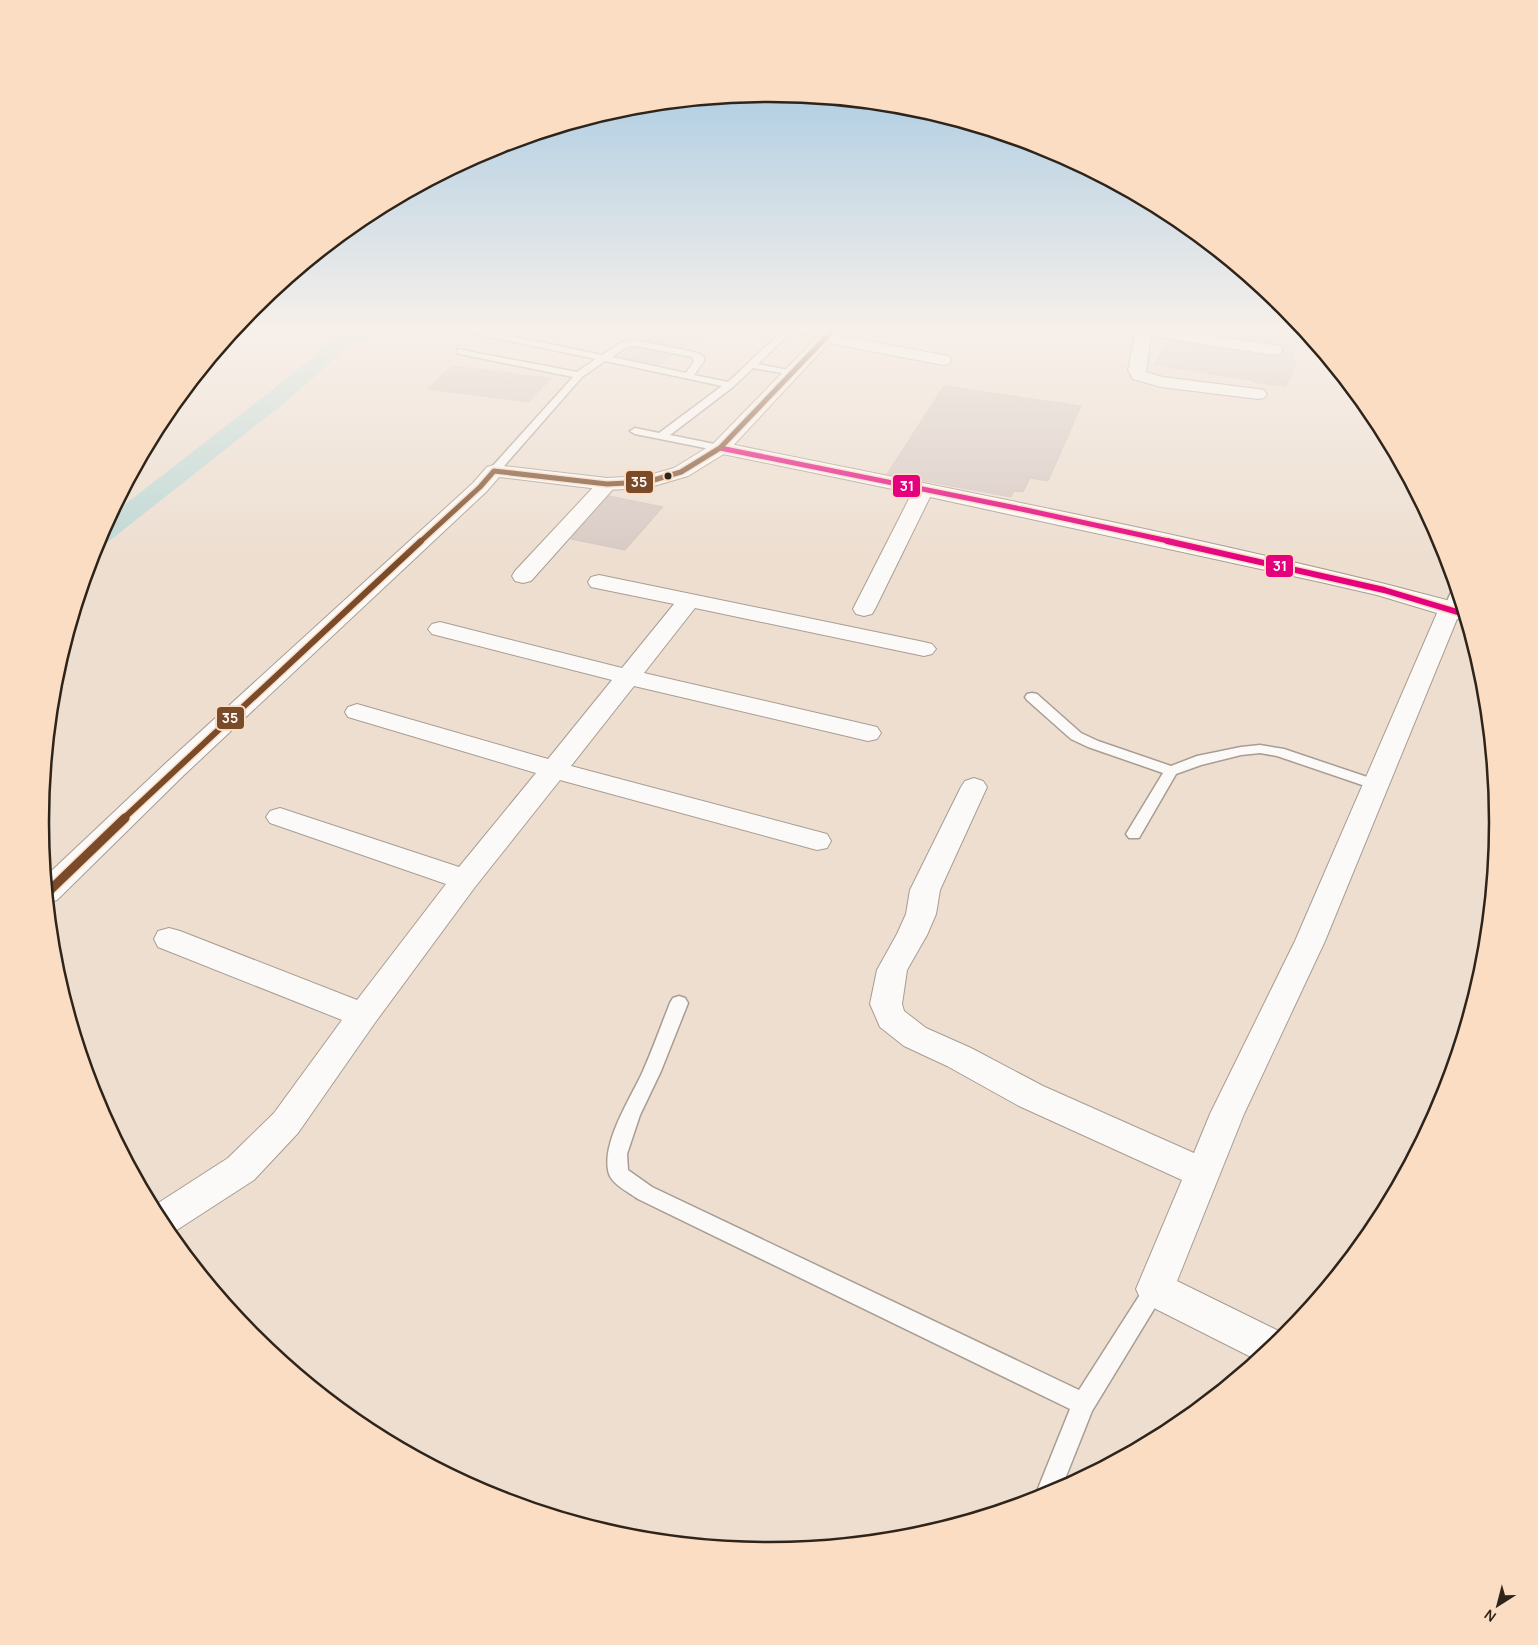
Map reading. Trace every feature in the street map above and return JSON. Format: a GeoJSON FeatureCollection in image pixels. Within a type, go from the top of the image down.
{"type":"FeatureCollection","features":[{"type":"Feature","properties":{"kind":"street"},"geometry":{"type":"LineString","coordinates":[[52,889],[175,769],[480,487],[494,471],[607,484],[630,484],[663,478],[681,472],[720,448],[759,406]]}},
{"type":"Feature","properties":{"kind":"street"},"geometry":{"type":"LineString","coordinates":[[720,448],[924,489],[1455,605]]}},
{"type":"Feature","properties":{"kind":"street"},"geometry":{"type":"LineString","coordinates":[[523,576],[607,484]]}},
{"type":"Feature","properties":{"kind":"street"},"geometry":{"type":"LineString","coordinates":[[864,609],[924,489]]}},
{"type":"Feature","properties":{"kind":"street"},"geometry":{"type":"LineString","coordinates":[[599,582],[924,649]]}},
{"type":"Feature","properties":{"kind":"street"},"geometry":{"type":"LineString","coordinates":[[167,1218],[242,1169],[286,1123],[363,1015],[465,880],[690,601]]}},
{"type":"Feature","properties":{"kind":"street"},"geometry":{"type":"LineString","coordinates":[[1265,1344],[1155,1289],[1227,1114],[1310,941],[1374,784],[1456,607]]}},
{"type":"Feature","properties":{"kind":"street"},"geometry":{"type":"LineString","coordinates":[[440,629],[628,677],[868,733]]}},
{"type":"Feature","properties":{"kind":"street"},"geometry":{"type":"LineString","coordinates":[[358,712],[555,770],[817,841]]}},
{"type":"Feature","properties":{"kind":"street"},"geometry":{"type":"LineString","coordinates":[[974,787],[925,890],[920,914],[912,935],[892,970],[886,1004],[891,1018],[915,1037],[1031,1096],[1203,1173]]}},
{"type":"Feature","properties":{"kind":"street"},"geometry":{"type":"LineString","coordinates":[[280,817],[465,880]]}},
{"type":"Feature","properties":{"kind":"street"},"geometry":{"type":"LineString","coordinates":[[169,939],[363,1015]]}},
{"type":"Feature","properties":{"kind":"lane"},"geometry":{"type":"LineString","coordinates":[[494,471],[552,406]]}},
{"type":"Feature","properties":{"kind":"lane"},"geometry":{"type":"LineString","coordinates":[[661,436],[676,427],[703,406]]}},
{"type":"Feature","properties":{"kind":"lane"},"geometry":{"type":"LineString","coordinates":[[635,430],[720,448]]}},
{"type":"Feature","properties":{"kind":"lane"},"geometry":{"type":"LineString","coordinates":[[1032,697],[1076,736],[1093,744],[1171,771]]}},
{"type":"Feature","properties":{"kind":"lane"},"geometry":{"type":"LineString","coordinates":[[1134,834],[1171,771],[1197,761],[1241,751],[1279,752],[1374,784]]}},
{"type":"Feature","properties":{"kind":"lane"},"geometry":{"type":"LineString","coordinates":[[679,1003],[616,1154],[619,1174],[646,1193],[1083,1404]]}},
{"type":"Feature","properties":{"kind":"lane"},"geometry":{"type":"LineString","coordinates":[[1052,1485],[1083,1404],[1155,1289]]}},
{"type":"Feature","properties":{"kind":"building"},"geometry":{"type":"Polygon","coordinates":[[[931,406],[1081,406],[1048,481],[1030,478],[1023,492],[1014,491],[1011,497],[887,474],[931,406]]]}},
{"type":"Feature","properties":{"kind":"building"},"geometry":{"type":"Polygon","coordinates":[[[609,496],[663,507],[625,550],[571,539],[609,496]]]}},
{"type":"Feature","properties":{"kind":"waterway"},"geometry":{"type":"LineString","coordinates":[[113,526],[266,406]]}},
{"type":"Feature","properties":{"kind":"transit line","name":"35"},"geometry":{"type":"LineString","coordinates":[[52,888],[175,769],[480,487],[494,471],[607,484],[647,482],[681,472],[720,448],[760,406]]}},
{"type":"Feature","properties":{"kind":"transit line","name":"31"},"geometry":{"type":"LineString","coordinates":[[720,448],[1026,510],[1325,576],[1384,590],[1458,612]]}}]}
